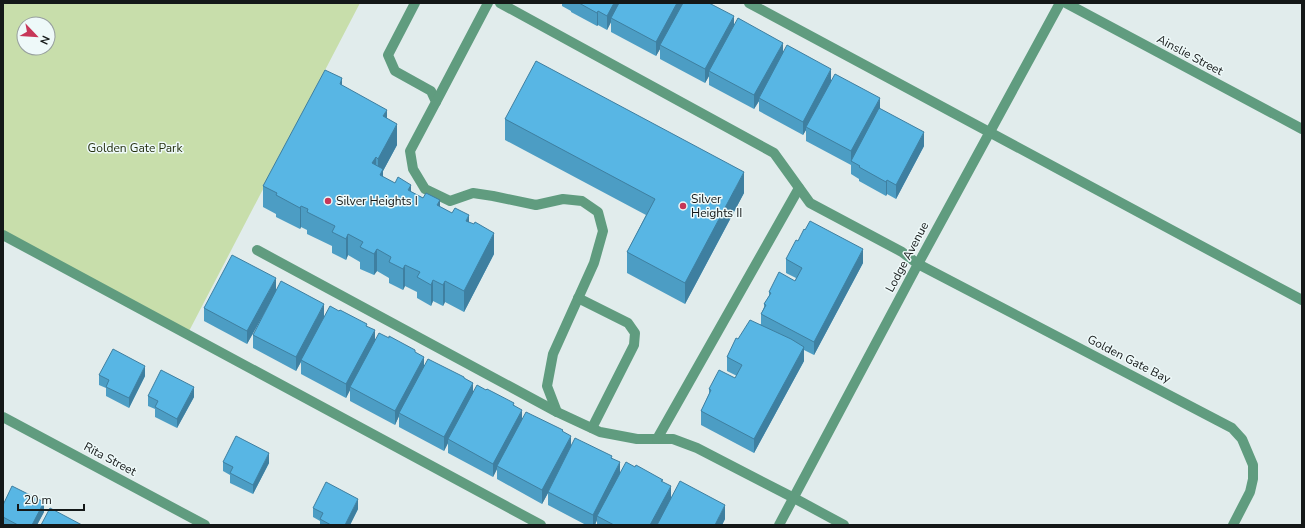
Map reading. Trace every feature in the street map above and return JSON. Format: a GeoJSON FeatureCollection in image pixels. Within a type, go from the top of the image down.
{"type":"FeatureCollection","features":[{"type":"Feature","properties":{"kind":"street"},"geometry":{"type":"LineString","coordinates":[[415,3],[388,56],[395,71],[431,91],[436,102]]}},
{"type":"Feature","properties":{"kind":"street"},"geometry":{"type":"LineString","coordinates":[[488,3],[410,151],[413,169],[425,189],[450,201],[473,193],[536,205],[563,199],[582,201],[598,212],[603,231],[594,263],[553,354],[547,386],[557,412]]}},
{"type":"Feature","properties":{"kind":"street","name":"Golden Gate Bay"},"geometry":{"type":"LineString","coordinates":[[500,3],[774,153],[810,203],[902,252],[918,264],[1232,428],[1242,439],[1253,465],[1253,479],[1250,492],[1233,525]]}},
{"type":"Feature","properties":{"kind":"street"},"geometry":{"type":"LineString","coordinates":[[749,3],[1302,300]]}},
{"type":"Feature","properties":{"kind":"street","name":"Lodge Avenue"},"geometry":{"type":"LineString","coordinates":[[779,525],[918,264],[1060,3]]}},
{"type":"Feature","properties":{"kind":"street","name":"Ainslie Street"},"geometry":{"type":"LineString","coordinates":[[1066,3],[1302,130]]}},
{"type":"Feature","properties":{"kind":"street"},"geometry":{"type":"LineString","coordinates":[[657,439],[799,188]]}},
{"type":"Feature","properties":{"kind":"street"},"geometry":{"type":"LineString","coordinates":[[3,235],[541,525]]}},
{"type":"Feature","properties":{"kind":"street"},"geometry":{"type":"LineString","coordinates":[[257,250],[557,412],[600,432],[637,439],[673,439],[697,448],[844,525]]}},
{"type":"Feature","properties":{"kind":"street"},"geometry":{"type":"LineString","coordinates":[[578,298],[628,323],[635,334],[634,345],[592,428]]}},
{"type":"Feature","properties":{"kind":"street","name":"Rita Street"},"geometry":{"type":"LineString","coordinates":[[3,416],[205,525]]}},
{"type":"Feature","properties":{"kind":"green space","name":"Golden Gate Park"},"geometry":{"type":"Polygon","coordinates":[[[3,3],[360,3],[187,335],[3,235],[3,3]]]}},
{"type":"Feature","properties":{"kind":"building"},"geometry":{"type":"Polygon","coordinates":[[[579,3],[614,3],[607,16],[598,11],[597,13],[579,3]]]}},
{"type":"Feature","properties":{"kind":"building"},"geometry":{"type":"Polygon","coordinates":[[[619,3],[677,3],[656,42],[611,18],[619,3]]]}},
{"type":"Feature","properties":{"kind":"building"},"geometry":{"type":"Polygon","coordinates":[[[683,3],[709,3],[734,16],[705,69],[660,45],[683,3]]]}},
{"type":"Feature","properties":{"kind":"building"},"geometry":{"type":"Polygon","coordinates":[[[738,18],[783,43],[754,95],[709,71],[738,18]]]}},
{"type":"Feature","properties":{"kind":"building"},"geometry":{"type":"Polygon","coordinates":[[[787,45],[831,69],[803,122],[759,98],[787,45]]]}},
{"type":"Feature","properties":{"kind":"building","name":"Silver Heights II"},"geometry":{"type":"Polygon","coordinates":[[[536,61],[744,172],[685,283],[627,252],[655,199],[505,119],[536,61]]]}},
{"type":"Feature","properties":{"kind":"building","name":"Silver Heights I"},"geometry":{"type":"Polygon","coordinates":[[[325,70],[342,78],[340,84],[387,110],[383,116],[397,124],[378,159],[376,157],[372,163],[383,169],[380,175],[395,183],[398,177],[411,185],[408,190],[423,198],[426,193],[440,200],[437,205],[452,213],[455,208],[469,215],[466,221],[474,224],[475,222],[494,233],[464,291],[445,281],[443,285],[433,280],[431,285],[417,277],[420,272],[405,265],[403,269],[389,262],[391,257],[377,249],[374,254],[360,247],[363,242],[348,234],[346,239],[332,232],[335,226],[307,212],[308,209],[301,206],[300,208],[263,186],[325,70]]]}},
{"type":"Feature","properties":{"kind":"building"},"geometry":{"type":"Polygon","coordinates":[[[835,74],[880,98],[851,151],[806,127],[835,74]]]}},
{"type":"Feature","properties":{"kind":"building"},"geometry":{"type":"Polygon","coordinates":[[[879,108],[924,132],[896,185],[887,180],[886,182],[851,161],[879,108]]]}},
{"type":"Feature","properties":{"kind":"building"},"geometry":{"type":"Polygon","coordinates":[[[810,221],[863,249],[814,342],[761,314],[766,305],[764,304],[771,293],[769,292],[779,272],[795,281],[802,268],[786,259],[796,240],[798,241],[810,221]]]}},
{"type":"Feature","properties":{"kind":"building"},"geometry":{"type":"Polygon","coordinates":[[[232,255],[276,278],[247,331],[204,308],[232,255]]]}},
{"type":"Feature","properties":{"kind":"building"},"geometry":{"type":"Polygon","coordinates":[[[281,281],[324,304],[296,357],[253,335],[281,281]]]}},
{"type":"Feature","properties":{"kind":"building"},"geometry":{"type":"Polygon","coordinates":[[[330,306],[367,324],[366,326],[375,330],[346,384],[301,360],[330,306]]]}},
{"type":"Feature","properties":{"kind":"building"},"geometry":{"type":"Polygon","coordinates":[[[750,320],[791,339],[804,347],[754,439],[701,411],[711,390],[709,389],[719,370],[735,378],[742,365],[727,357],[736,338],[738,339],[750,320]]]}},
{"type":"Feature","properties":{"kind":"building"},"geometry":{"type":"Polygon","coordinates":[[[379,333],[389,338],[389,336],[415,350],[415,352],[424,357],[395,411],[350,387],[379,333]]]}},
{"type":"Feature","properties":{"kind":"building"},"geometry":{"type":"Polygon","coordinates":[[[113,349],[145,366],[129,398],[106,387],[109,380],[99,375],[113,349]]]}},
{"type":"Feature","properties":{"kind":"building"},"geometry":{"type":"Polygon","coordinates":[[[428,359],[473,383],[444,437],[399,413],[428,359]]]}},
{"type":"Feature","properties":{"kind":"building"},"geometry":{"type":"Polygon","coordinates":[[[161,370],[194,387],[177,419],[155,407],[158,401],[148,396],[161,370]]]}},
{"type":"Feature","properties":{"kind":"building"},"geometry":{"type":"Polygon","coordinates":[[[477,385],[514,403],[513,405],[522,410],[493,464],[448,439],[477,385]]]}},
{"type":"Feature","properties":{"kind":"building"},"geometry":{"type":"Polygon","coordinates":[[[526,412],[563,430],[562,431],[571,436],[542,490],[497,466],[526,412]]]}},
{"type":"Feature","properties":{"kind":"building"},"geometry":{"type":"Polygon","coordinates":[[[236,436],[269,453],[253,485],[230,473],[233,467],[223,462],[236,436]]]}},
{"type":"Feature","properties":{"kind":"building"},"geometry":{"type":"Polygon","coordinates":[[[575,438],[612,456],[611,458],[620,462],[593,515],[548,492],[575,438]]]}},
{"type":"Feature","properties":{"kind":"building"},"geometry":{"type":"Polygon","coordinates":[[[626,462],[635,467],[636,465],[671,486],[650,525],[614,525],[597,516],[626,462]]]}},
{"type":"Feature","properties":{"kind":"building"},"geometry":{"type":"Polygon","coordinates":[[[680,481],[725,505],[715,525],[657,525],[680,481]]]}},
{"type":"Feature","properties":{"kind":"building"},"geometry":{"type":"Polygon","coordinates":[[[326,482],[358,499],[345,525],[331,525],[320,519],[323,513],[313,508],[326,482]]]}},
{"type":"Feature","properties":{"kind":"building"},"geometry":{"type":"Polygon","coordinates":[[[12,486],[44,502],[32,525],[18,525],[3,517],[3,505],[12,486]]]}},
{"type":"Feature","properties":{"kind":"building"},"geometry":{"type":"Polygon","coordinates":[[[50,508],[82,525],[41,525],[50,508]]]}},
{"type":"Feature","properties":{"kind":"place","name":"Silver Heights I"},"geometry":{"type":"Point","coordinates":[328,201]}},
{"type":"Feature","properties":{"kind":"place","name":"Silver Heights II"},"geometry":{"type":"Point","coordinates":[683,206]}}]}
